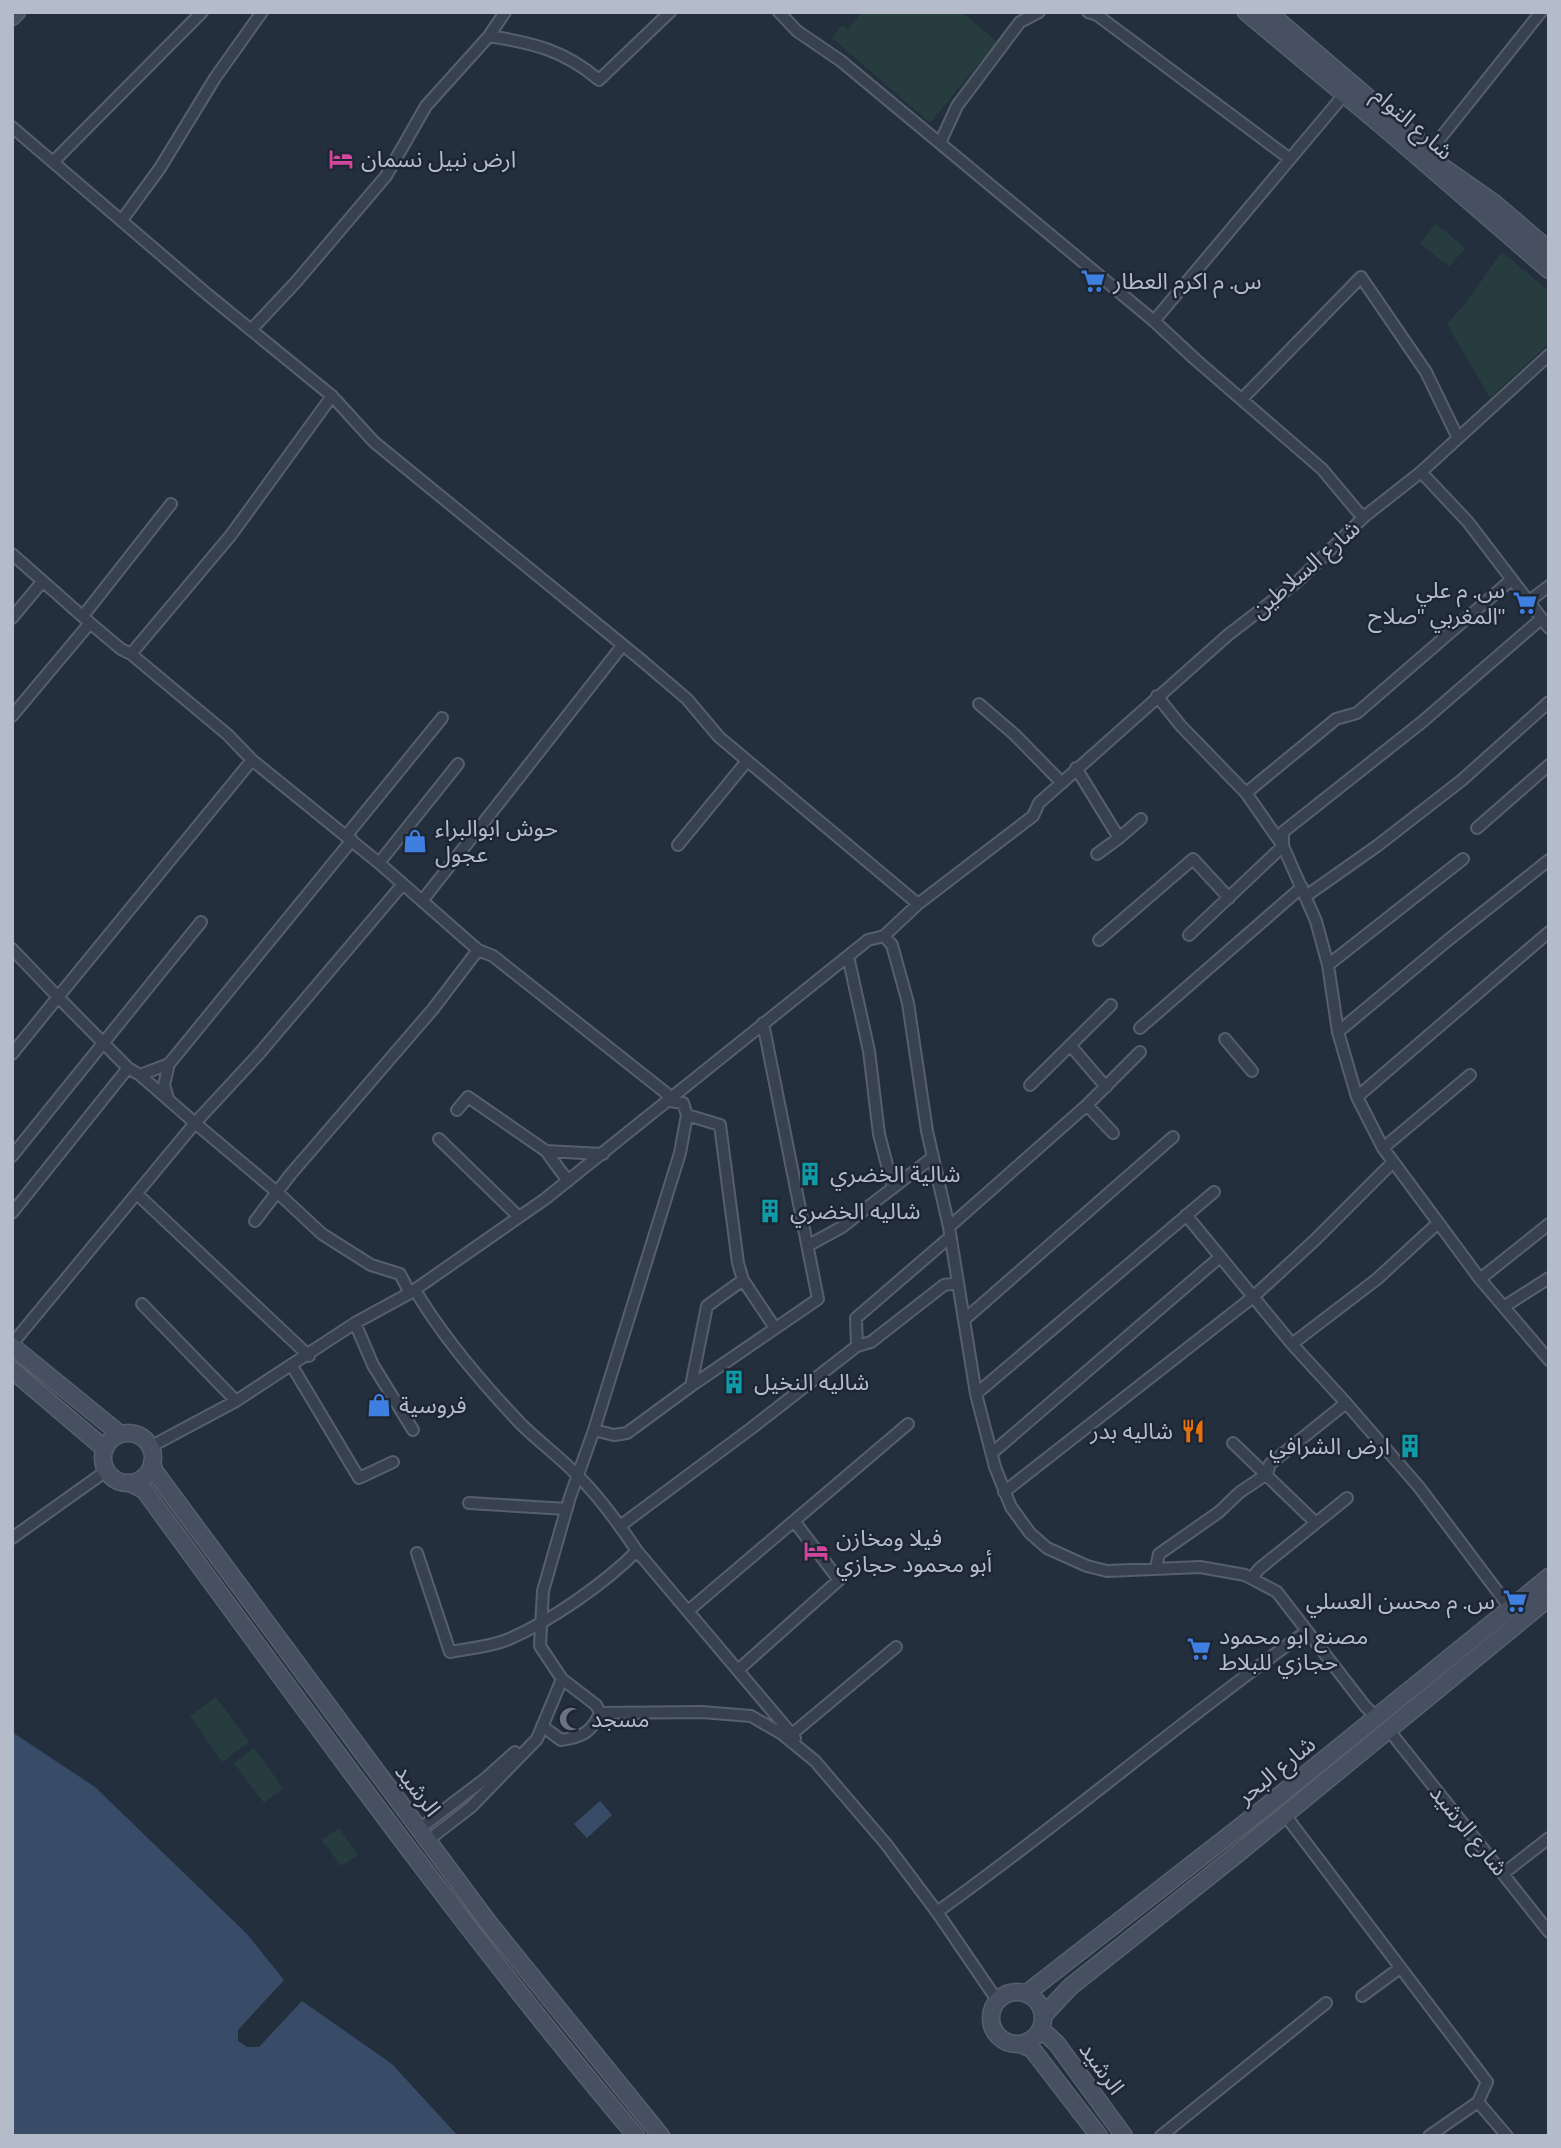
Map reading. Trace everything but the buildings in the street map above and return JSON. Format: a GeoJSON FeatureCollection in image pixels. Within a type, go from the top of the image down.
{"type":"FeatureCollection","features":[{"type":"Feature","properties":{"kind":"main road"},"geometry":{"type":"LineString","coordinates":[[12,17],[17,12]]}},
{"type":"Feature","properties":{"kind":"main road","name":"شارع التوام"},"geometry":{"type":"LineString","coordinates":[[1246,12],[1434,154],[1437,163],[1494,203],[1549,250]]}},
{"type":"Feature","properties":{"kind":"main road","name":"شارع التوام"},"geometry":{"type":"LineString","coordinates":[[1268,12],[1348,90],[1549,270]]}},
{"type":"Feature","properties":{"kind":"main road"},"geometry":{"type":"LineString","coordinates":[[12,1345],[120,1434]]}},
{"type":"Feature","properties":{"kind":"main road"},"geometry":{"type":"LineString","coordinates":[[12,1370],[104,1449]]}},
{"type":"Feature","properties":{"kind":"main road"},"geometry":{"type":"LineString","coordinates":[[120,1434],[141,1436],[151,1455],[142,1479],[130,1483],[117,1480],[106,1471],[104,1449],[113,1437],[120,1434]]}},
{"type":"Feature","properties":{"kind":"main road","name":"الرشيد"},"geometry":{"type":"LineString","coordinates":[[151,1455],[155,1472],[488,1922],[661,2136]]}},
{"type":"Feature","properties":{"kind":"main road","name":"الرشيد"},"geometry":{"type":"LineString","coordinates":[[130,1483],[144,1490],[494,1961],[636,2136]]}},
{"type":"Feature","properties":{"kind":"main road","name":"شارع البحر"},"geometry":{"type":"LineString","coordinates":[[1027,1993],[1264,1809],[1549,1577]]}},
{"type":"Feature","properties":{"kind":"main road","name":"شارع البحر"},"geometry":{"type":"LineString","coordinates":[[1043,2022],[1070,1987],[1549,1598]]}},
{"type":"Feature","properties":{"kind":"main road"},"geometry":{"type":"LineString","coordinates":[[1456,1652],[1467,1665]]}},
{"type":"Feature","properties":{"kind":"main road"},"geometry":{"type":"LineString","coordinates":[[1011,1992],[1027,1993],[1036,1998],[1041,2006],[1043,2022],[1037,2036],[1021,2044],[1002,2040],[993,2029],[991,2015],[998,2000],[1011,1992]]}},
{"type":"Feature","properties":{"kind":"main road","name":"الرشيد"},"geometry":{"type":"LineString","coordinates":[[1043,2022],[1124,2136]]}},
{"type":"Feature","properties":{"kind":"main road","name":"الرشيد"},"geometry":{"type":"LineString","coordinates":[[1021,2044],[1032,2049],[1099,2136]]}},
{"type":"Feature","properties":{"kind":"street"},"geometry":{"type":"LineString","coordinates":[[54,161],[202,12]]}},
{"type":"Feature","properties":{"kind":"street"},"geometry":{"type":"LineString","coordinates":[[122,220],[160,168],[215,78],[262,12]]}},
{"type":"Feature","properties":{"kind":"street"},"geometry":{"type":"LineString","coordinates":[[251,330],[296,282],[386,176],[426,106],[489,36],[505,12]]}},
{"type":"Feature","properties":{"kind":"street"},"geometry":{"type":"LineString","coordinates":[[489,36],[542,46],[570,59],[599,80],[670,12]]}},
{"type":"Feature","properties":{"kind":"street"},"geometry":{"type":"LineString","coordinates":[[779,12],[797,31],[841,61],[1154,321],[1322,469],[1358,512],[1365,516]]}},
{"type":"Feature","properties":{"kind":"street"},"geometry":{"type":"LineString","coordinates":[[940,143],[957,106],[1020,22],[1039,12]]}},
{"type":"Feature","properties":{"kind":"street"},"geometry":{"type":"LineString","coordinates":[[1088,12],[1097,15],[1290,159]]}},
{"type":"Feature","properties":{"kind":"street"},"geometry":{"type":"LineString","coordinates":[[1430,151],[1545,13]]}},
{"type":"Feature","properties":{"kind":"street"},"geometry":{"type":"LineString","coordinates":[[1154,321],[1348,90]]}},
{"type":"Feature","properties":{"kind":"street"},"geometry":{"type":"LineString","coordinates":[[12,127],[332,396],[374,442],[687,699],[719,737],[918,904]]}},
{"type":"Feature","properties":{"kind":"street"},"geometry":{"type":"LineString","coordinates":[[1242,399],[1360,277],[1421,363],[1457,436]]}},
{"type":"Feature","properties":{"kind":"street","name":"شارع السلاطين"},"geometry":{"type":"LineString","coordinates":[[151,1455],[309,1356],[355,1323],[413,1291],[519,1217],[670,1101],[868,940],[884,936],[918,904],[1033,816],[1039,803],[1076,768],[1228,635],[1298,581],[1365,516],[1421,472],[1457,436],[1549,355]]}},
{"type":"Feature","properties":{"kind":"street"},"geometry":{"type":"LineString","coordinates":[[131,654],[231,535],[332,396]]}},
{"type":"Feature","properties":{"kind":"street"},"geometry":{"type":"LineString","coordinates":[[1189,935],[1283,846],[1283,832],[1545,623],[1468,522],[1421,472]]}},
{"type":"Feature","properties":{"kind":"street"},"geometry":{"type":"LineString","coordinates":[[12,716],[170,504]]}},
{"type":"Feature","properties":{"kind":"street"},"geometry":{"type":"LineString","coordinates":[[12,554],[86,620],[228,735],[252,760],[379,863],[478,950],[493,956],[666,1093],[670,1101],[683,1102],[687,1115],[680,1153],[594,1430],[577,1475],[543,1591],[540,1646],[562,1679],[596,1705],[600,1713]]}},
{"type":"Feature","properties":{"kind":"street"},"geometry":{"type":"LineString","coordinates":[[1246,793],[1336,719],[1357,713],[1511,580]]}},
{"type":"Feature","properties":{"kind":"street"},"geometry":{"type":"LineString","coordinates":[[12,618],[42,582]]}},
{"type":"Feature","properties":{"kind":"street"},"geometry":{"type":"LineString","coordinates":[[1528,602],[1549,586]]}},
{"type":"Feature","properties":{"kind":"street"},"geometry":{"type":"LineString","coordinates":[[422,901],[622,646]]}},
{"type":"Feature","properties":{"kind":"street"},"geometry":{"type":"LineString","coordinates":[[1157,696],[1181,726],[1246,793],[1283,846],[1304,892],[1328,965],[1338,1032],[1357,1097],[1383,1149],[1480,1279],[1549,1360]]}},
{"type":"Feature","properties":{"kind":"street"},"geometry":{"type":"LineString","coordinates":[[1140,1028],[1304,892],[1377,846],[1462,780],[1549,702]]}},
{"type":"Feature","properties":{"kind":"street"},"geometry":{"type":"LineString","coordinates":[[979,704],[1015,735],[1062,783]]}},
{"type":"Feature","properties":{"kind":"street"},"geometry":{"type":"LineString","coordinates":[[169,1100],[164,1085],[169,1065],[442,718]]}},
{"type":"Feature","properties":{"kind":"street"},"geometry":{"type":"LineString","coordinates":[[12,1054],[252,760]]}},
{"type":"Feature","properties":{"kind":"street"},"geometry":{"type":"LineString","coordinates":[[678,845],[747,761]]}},
{"type":"Feature","properties":{"kind":"street"},"geometry":{"type":"LineString","coordinates":[[379,863],[458,764]]}},
{"type":"Feature","properties":{"kind":"street"},"geometry":{"type":"LineString","coordinates":[[1477,828],[1549,765]]}},
{"type":"Feature","properties":{"kind":"street"},"geometry":{"type":"LineString","coordinates":[[1076,768],[1119,838]]}},
{"type":"Feature","properties":{"kind":"street"},"geometry":{"type":"LineString","coordinates":[[1097,854],[1141,819]]}},
{"type":"Feature","properties":{"kind":"street"},"geometry":{"type":"LineString","coordinates":[[1099,940],[1193,859],[1228,898]]}},
{"type":"Feature","properties":{"kind":"street"},"geometry":{"type":"LineString","coordinates":[[1328,965],[1463,859]]}},
{"type":"Feature","properties":{"kind":"street"},"geometry":{"type":"LineString","coordinates":[[1338,1032],[1549,860]]}},
{"type":"Feature","properties":{"kind":"street"},"geometry":{"type":"LineString","coordinates":[[12,1345],[195,1124],[258,1055],[403,884]]}},
{"type":"Feature","properties":{"kind":"street"},"geometry":{"type":"LineString","coordinates":[[12,1156],[201,922]]}},
{"type":"Feature","properties":{"kind":"street"},"geometry":{"type":"LineString","coordinates":[[1357,1097],[1549,932]]}},
{"type":"Feature","properties":{"kind":"street"},"geometry":{"type":"LineString","coordinates":[[884,936],[892,945],[908,1003],[933,1157],[950,1232],[976,1394],[1004,1492],[1019,1519],[1047,1548],[1087,1566],[1107,1571],[1200,1567],[1252,1578],[1277,1592],[1376,1717]]}},
{"type":"Feature","properties":{"kind":"street"},"geometry":{"type":"LineString","coordinates":[[12,949],[128,1068],[278,1193],[322,1234],[371,1265],[400,1274],[477,1375],[522,1425],[577,1475],[620,1525],[637,1551],[886,1844],[998,2000]]}},
{"type":"Feature","properties":{"kind":"street"},"geometry":{"type":"LineString","coordinates":[[255,1220],[290,1175],[433,1009],[478,950]]}},
{"type":"Feature","properties":{"kind":"street"},"geometry":{"type":"LineString","coordinates":[[848,956],[869,1051],[879,1134],[893,1188]]}},
{"type":"Feature","properties":{"kind":"street"},"geometry":{"type":"LineString","coordinates":[[1030,1085],[1111,1005]]}},
{"type":"Feature","properties":{"kind":"street"},"geometry":{"type":"LineString","coordinates":[[594,1430],[614,1435],[627,1433],[818,1299],[764,1023]]}},
{"type":"Feature","properties":{"kind":"street"},"geometry":{"type":"LineString","coordinates":[[1225,1039],[1252,1071]]}},
{"type":"Feature","properties":{"kind":"street"},"geometry":{"type":"LineString","coordinates":[[1070,1045],[1106,1087]]}},
{"type":"Feature","properties":{"kind":"street"},"geometry":{"type":"LineString","coordinates":[[857,1346],[856,1318],[1087,1105],[1140,1052]]}},
{"type":"Feature","properties":{"kind":"street"},"geometry":{"type":"LineString","coordinates":[[140,1076],[169,1065]]}},
{"type":"Feature","properties":{"kind":"street"},"geometry":{"type":"LineString","coordinates":[[12,1213],[128,1068]]}},
{"type":"Feature","properties":{"kind":"street"},"geometry":{"type":"LineString","coordinates":[[1383,1149],[1470,1075]]}},
{"type":"Feature","properties":{"kind":"street"},"geometry":{"type":"LineString","coordinates":[[457,1110],[468,1097],[546,1151],[568,1181]]}},
{"type":"Feature","properties":{"kind":"street"},"geometry":{"type":"LineString","coordinates":[[1087,1105],[1113,1133]]}},
{"type":"Feature","properties":{"kind":"street"},"geometry":{"type":"LineString","coordinates":[[687,1115],[720,1125],[738,1263],[743,1280],[775,1328]]}},
{"type":"Feature","properties":{"kind":"street"},"geometry":{"type":"LineString","coordinates":[[964,1320],[1173,1137]]}},
{"type":"Feature","properties":{"kind":"street"},"geometry":{"type":"LineString","coordinates":[[439,1139],[519,1217]]}},
{"type":"Feature","properties":{"kind":"street"},"geometry":{"type":"LineString","coordinates":[[546,1151],[603,1154]]}},
{"type":"Feature","properties":{"kind":"street"},"geometry":{"type":"LineString","coordinates":[[809,1245],[842,1227],[933,1157]]}},
{"type":"Feature","properties":{"kind":"street"},"geometry":{"type":"LineString","coordinates":[[1004,1492],[1253,1297],[1393,1162]]}},
{"type":"Feature","properties":{"kind":"street"},"geometry":{"type":"LineString","coordinates":[[976,1394],[1214,1192]]}},
{"type":"Feature","properties":{"kind":"street"},"geometry":{"type":"LineString","coordinates":[[137,1194],[309,1356]]}},
{"type":"Feature","properties":{"kind":"street"},"geometry":{"type":"LineString","coordinates":[[1186,1215],[1292,1345],[1419,1486],[1510,1608]]}},
{"type":"Feature","properties":{"kind":"street"},"geometry":{"type":"LineString","coordinates":[[1292,1345],[1377,1279],[1438,1223]]}},
{"type":"Feature","properties":{"kind":"street"},"geometry":{"type":"LineString","coordinates":[[1480,1279],[1549,1224]]}},
{"type":"Feature","properties":{"kind":"street"},"geometry":{"type":"LineString","coordinates":[[992,1453],[1220,1257]]}},
{"type":"Feature","properties":{"kind":"street"},"geometry":{"type":"LineString","coordinates":[[1505,1306],[1549,1278]]}},
{"type":"Feature","properties":{"kind":"street"},"geometry":{"type":"LineString","coordinates":[[691,1386],[707,1306],[743,1280]]}},
{"type":"Feature","properties":{"kind":"street"},"geometry":{"type":"LineString","coordinates":[[620,1525],[857,1346],[871,1342],[944,1285],[958,1283]]}},
{"type":"Feature","properties":{"kind":"street"},"geometry":{"type":"LineString","coordinates":[[142,1304],[236,1401]]}},
{"type":"Feature","properties":{"kind":"street"},"geometry":{"type":"LineString","coordinates":[[355,1323],[373,1365],[413,1430]]}},
{"type":"Feature","properties":{"kind":"street"},"geometry":{"type":"LineString","coordinates":[[292,1366],[359,1479],[393,1462]]}},
{"type":"Feature","properties":{"kind":"street"},"geometry":{"type":"LineString","coordinates":[[1156,1568],[1159,1554],[1267,1474],[1270,1464],[1346,1403]]}},
{"type":"Feature","properties":{"kind":"street"},"geometry":{"type":"LineString","coordinates":[[688,1611],[908,1424]]}},
{"type":"Feature","properties":{"kind":"street"},"geometry":{"type":"LineString","coordinates":[[1233,1443],[1317,1523]]}},
{"type":"Feature","properties":{"kind":"street"},"geometry":{"type":"LineString","coordinates":[[12,1538],[106,1471]]}},
{"type":"Feature","properties":{"kind":"street"},"geometry":{"type":"LineString","coordinates":[[1252,1578],[1259,1569],[1347,1498]]}},
{"type":"Feature","properties":{"kind":"street"},"geometry":{"type":"LineString","coordinates":[[469,1503],[567,1509]]}},
{"type":"Feature","properties":{"kind":"street"},"geometry":{"type":"LineString","coordinates":[[738,1670],[839,1580],[794,1521]]}},
{"type":"Feature","properties":{"kind":"street"},"geometry":{"type":"LineString","coordinates":[[417,1553],[450,1652],[506,1641],[541,1622],[616,1572],[637,1551]]}},
{"type":"Feature","properties":{"kind":"street"},"geometry":{"type":"LineString","coordinates":[[937,1912],[1006,1863],[1236,1682],[1307,1631]]}},
{"type":"Feature","properties":{"kind":"street"},"geometry":{"type":"LineString","coordinates":[[792,1734],[895,1647]]}},
{"type":"Feature","properties":{"kind":"street"},"geometry":{"type":"LineString","coordinates":[[423,1835],[471,1807],[537,1739],[562,1679]]}},
{"type":"Feature","properties":{"kind":"street"},"geometry":{"type":"LineString","coordinates":[[542,1726],[561,1740],[583,1737],[593,1728],[600,1713]]}},
{"type":"Feature","properties":{"kind":"street"},"geometry":{"type":"LineString","coordinates":[[600,1713],[751,1716],[782,1734],[815,1761]]}},
{"type":"Feature","properties":{"kind":"street","name":"شارع الرشيد"},"geometry":{"type":"LineString","coordinates":[[1388,1729],[1549,1931]]}},
{"type":"Feature","properties":{"kind":"street"},"geometry":{"type":"LineString","coordinates":[[1284,1815],[1487,2082],[1478,2102],[1429,2136]]}},
{"type":"Feature","properties":{"kind":"street"},"geometry":{"type":"LineString","coordinates":[[1504,1873],[1549,1838]]}},
{"type":"Feature","properties":{"kind":"street"},"geometry":{"type":"LineString","coordinates":[[1362,1996],[1400,1968]]}},
{"type":"Feature","properties":{"kind":"street"},"geometry":{"type":"LineString","coordinates":[[1161,2136],[1326,2003]]}},
{"type":"Feature","properties":{"kind":"street"},"geometry":{"type":"LineString","coordinates":[[1478,2102],[1507,2136]]}},
{"type":"Feature","properties":{"kind":"green space"},"geometry":{"type":"Polygon","coordinates":[[[862,12],[962,12],[997,42],[930,123],[832,38],[842,25],[848,29],[862,12]]]}},
{"type":"Feature","properties":{"kind":"green space"},"geometry":{"type":"Polygon","coordinates":[[[1436,224],[1465,248],[1449,267],[1420,243],[1436,224]]]}},
{"type":"Feature","properties":{"kind":"green space"},"geometry":{"type":"Polygon","coordinates":[[[1502,252],[1549,291],[1549,343],[1490,398],[1447,324],[1502,252]]]}},
{"type":"Feature","properties":{"kind":"green space"},"geometry":{"type":"Polygon","coordinates":[[[216,1697],[249,1742],[222,1762],[190,1716],[216,1697]]]}},
{"type":"Feature","properties":{"kind":"green space"},"geometry":{"type":"Polygon","coordinates":[[[254,1748],[283,1788],[264,1803],[234,1763],[254,1748]]]}},
{"type":"Feature","properties":{"kind":"green space"},"geometry":{"type":"Polygon","coordinates":[[[339,1828],[358,1855],[341,1866],[322,1840],[339,1828]]]}},
{"type":"Feature","properties":{"kind":"water"},"geometry":{"type":"Polygon","coordinates":[[[12,1732],[95,1787],[247,1934],[284,1980],[238,2030],[238,2041],[247,2047],[259,2047],[302,2001],[392,2064],[458,2136],[12,2136],[12,1732]]]}},
{"type":"Feature","properties":{"kind":"water"},"geometry":{"type":"Polygon","coordinates":[[[600,1801],[612,1815],[587,1838],[574,1824],[600,1801]]]}},
{"type":"Feature","properties":{"kind":"place","name":"ارض نبيل نسمان"},"geometry":{"type":"Point","coordinates":[341,159]}},
{"type":"Feature","properties":{"kind":"place","name":"س. م اكرم العطار"},"geometry":{"type":"Point","coordinates":[1093,281]}},
{"type":"Feature","properties":{"kind":"place","name":"س. م علي المغربي \"صلاح\""},"geometry":{"type":"Point","coordinates":[1525,603]}},
{"type":"Feature","properties":{"kind":"place","name":"حوش ابوالبراء عجول"},"geometry":{"type":"Point","coordinates":[415,841]}},
{"type":"Feature","properties":{"kind":"place","name":"شالية الخضري"},"geometry":{"type":"Point","coordinates":[810,1174]}},
{"type":"Feature","properties":{"kind":"place","name":"شاليه الخضري"},"geometry":{"type":"Point","coordinates":[770,1211]}},
{"type":"Feature","properties":{"kind":"place","name":"شاليه النخيل"},"geometry":{"type":"Point","coordinates":[734,1382]}},
{"type":"Feature","properties":{"kind":"place","name":"فروسية"},"geometry":{"type":"Point","coordinates":[379,1405]}},
{"type":"Feature","properties":{"kind":"place","name":"شاليه بدر"},"geometry":{"type":"Point","coordinates":[1193,1431]}},
{"type":"Feature","properties":{"kind":"place","name":"ارض الشرافي"},"geometry":{"type":"Point","coordinates":[1410,1446]}},
{"type":"Feature","properties":{"kind":"place","name":"فيلا ومخازن أبو محمود حجازي"},"geometry":{"type":"Point","coordinates":[816,1551]}},
{"type":"Feature","properties":{"kind":"place","name":"س. م محسن العسلي"},"geometry":{"type":"Point","coordinates":[1515,1601]}},
{"type":"Feature","properties":{"kind":"place","name":"مصنع ابو محمود حجازي للبلاط"},"geometry":{"type":"Point","coordinates":[1199,1649]}},
{"type":"Feature","properties":{"kind":"place","name":"مسجد"},"geometry":{"type":"Point","coordinates":[571,1719]}}]}
